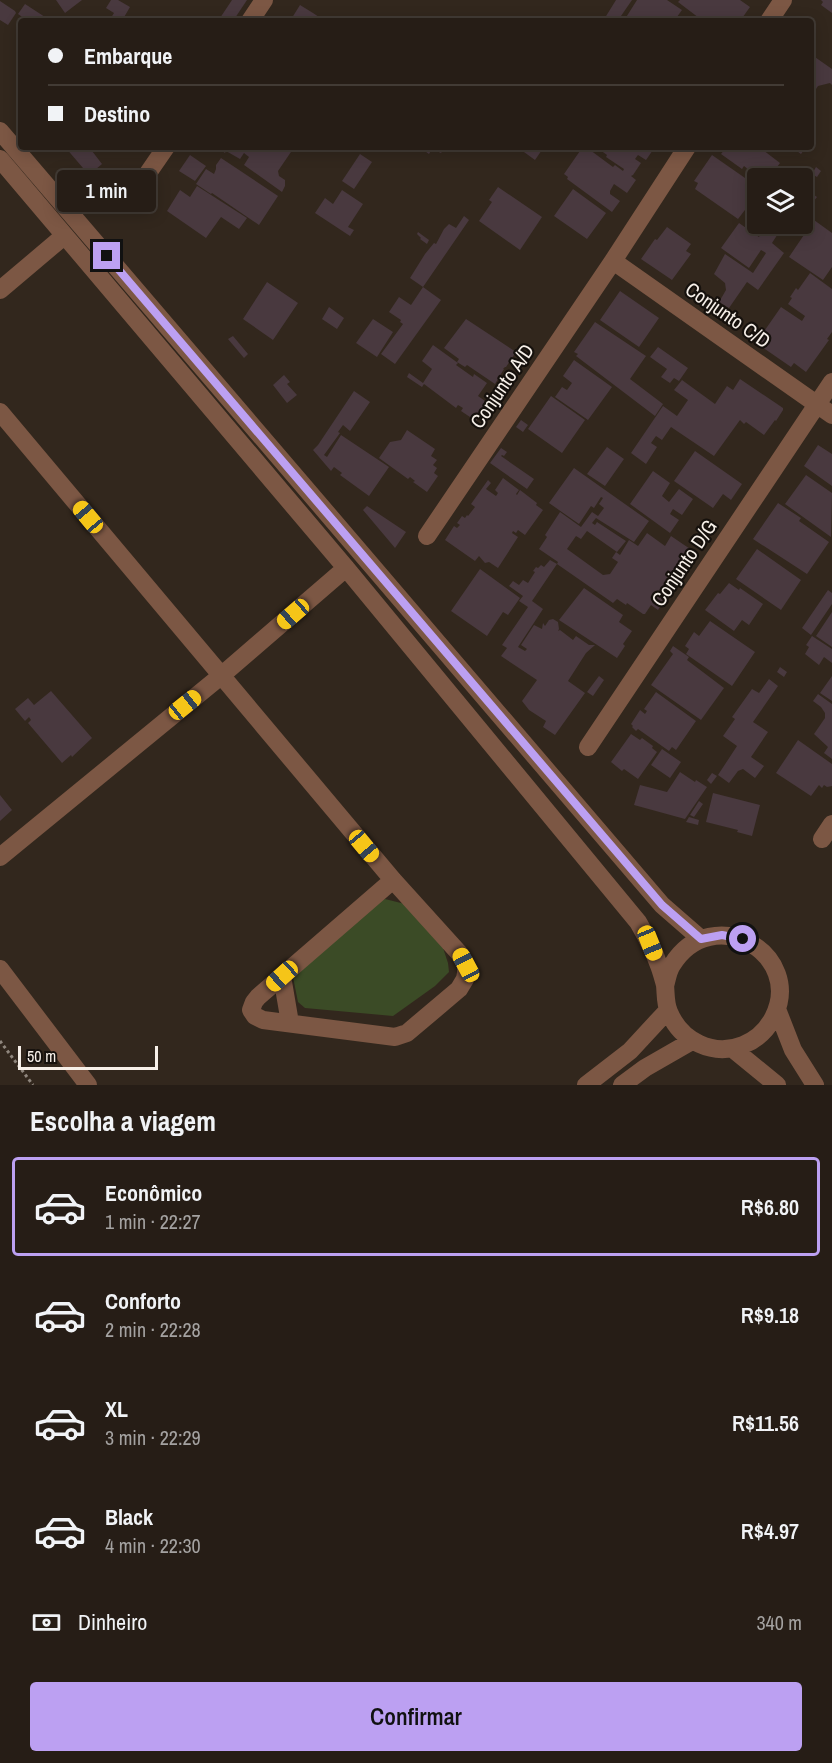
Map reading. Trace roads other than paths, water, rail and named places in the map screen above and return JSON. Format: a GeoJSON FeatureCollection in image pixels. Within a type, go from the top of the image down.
{"type":"FeatureCollection","features":[{"type":"Feature","properties":{"kind":"street"},"geometry":{"type":"LineString","coordinates":[[252,18],[264,0]]}},
{"type":"Feature","properties":{"kind":"street"},"geometry":{"type":"LineString","coordinates":[[772,18],[783,0]]}},
{"type":"Feature","properties":{"kind":"street"},"geometry":{"type":"LineString","coordinates":[[0,131],[655,897],[684,926],[701,939]]}},
{"type":"Feature","properties":{"kind":"street"},"geometry":{"type":"LineString","coordinates":[[126,206],[164,150]]}},
{"type":"Feature","properties":{"kind":"street","name":"Conjunto A/D"},"geometry":{"type":"LineString","coordinates":[[428,536],[685,150]]}},
{"type":"Feature","properties":{"kind":"street"},"geometry":{"type":"LineString","coordinates":[[0,159],[346,568],[638,922],[650,943],[665,986],[668,1010],[677,1028],[692,1041],[705,1047],[733,1049],[752,1041],[768,1028],[777,1009],[780,988],[774,967],[761,950],[743,939],[722,935],[701,939],[683,950],[671,967],[665,986]]}},
{"type":"Feature","properties":{"kind":"street"},"geometry":{"type":"LineString","coordinates":[[0,290],[64,236]]}},
{"type":"Feature","properties":{"kind":"street","name":"Conjunto C/D"},"geometry":{"type":"LineString","coordinates":[[613,261],[825,410]]}},
{"type":"Feature","properties":{"kind":"street","name":"Conjunto D/G"},"geometry":{"type":"LineString","coordinates":[[588,747],[825,410],[832,382]]}},
{"type":"Feature","properties":{"kind":"street"},"geometry":{"type":"LineString","coordinates":[[0,412],[7,434],[222,675],[393,880],[459,953],[466,965],[465,979],[459,989],[407,1033],[395,1037],[263,1020],[255,1016],[251,1010],[258,997],[393,880]]}},
{"type":"Feature","properties":{"kind":"street"},"geometry":{"type":"LineString","coordinates":[[0,857],[222,675],[346,568]]}},
{"type":"Feature","properties":{"kind":"street"},"geometry":{"type":"LineString","coordinates":[[822,839],[832,824]]}},
{"type":"Feature","properties":{"kind":"street"},"geometry":{"type":"LineString","coordinates":[[0,969],[88,1085]]}},
{"type":"Feature","properties":{"kind":"street"},"geometry":{"type":"LineString","coordinates":[[282,976],[290,1023]]}},
{"type":"Feature","properties":{"kind":"street"},"geometry":{"type":"LineString","coordinates":[[777,1009],[793,1050],[815,1085]]}},
{"type":"Feature","properties":{"kind":"street"},"geometry":{"type":"LineString","coordinates":[[586,1085],[630,1051],[668,1010]]}},
{"type":"Feature","properties":{"kind":"street"},"geometry":{"type":"LineString","coordinates":[[622,1085],[645,1068],[692,1041]]}},
{"type":"Feature","properties":{"kind":"street"},"geometry":{"type":"LineString","coordinates":[[733,1049],[777,1085]]}}]}
